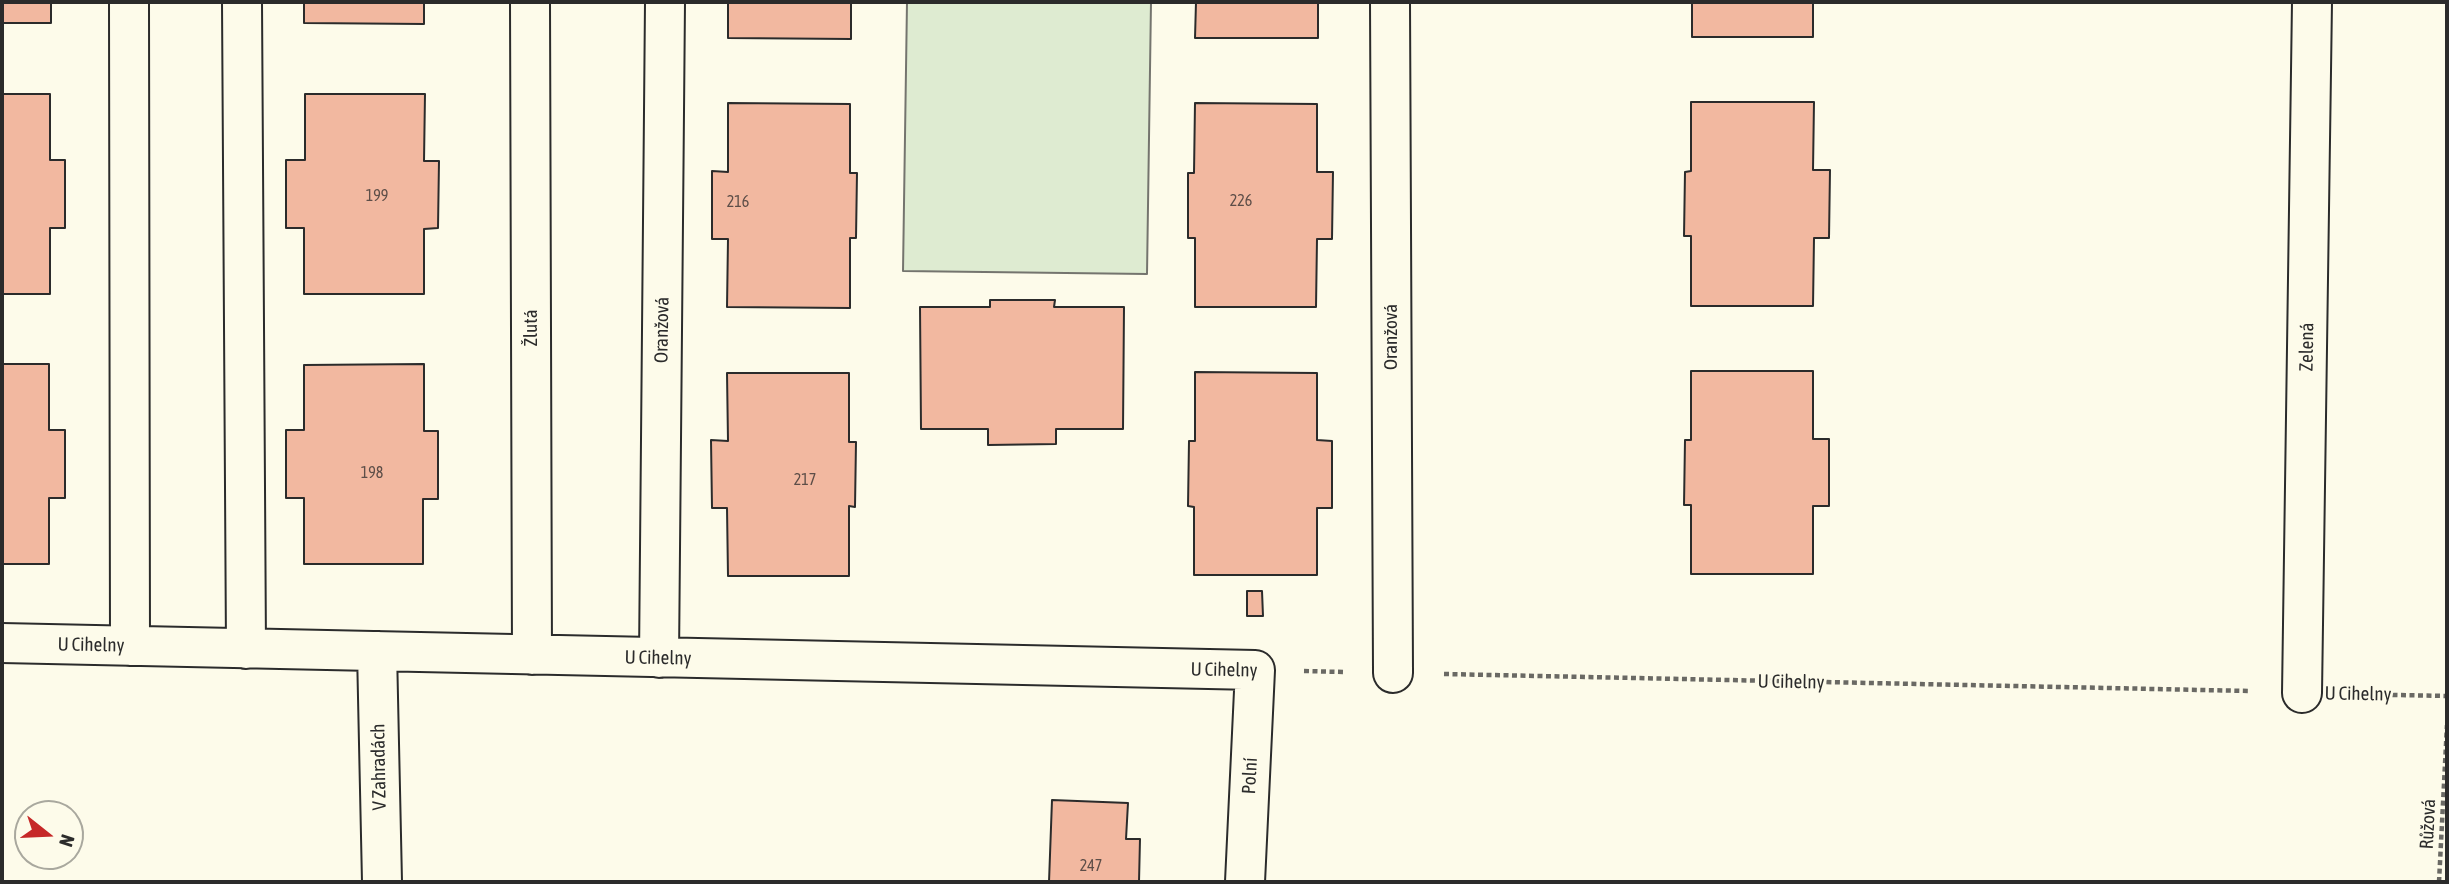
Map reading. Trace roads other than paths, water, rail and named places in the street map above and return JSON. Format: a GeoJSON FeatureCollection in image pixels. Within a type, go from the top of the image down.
{"type":"FeatureCollection","features":[{"type":"Feature","properties":{"kind":"street"},"geometry":{"type":"LineString","coordinates":[[130,2],[130,646]]}},
{"type":"Feature","properties":{"kind":"street"},"geometry":{"type":"LineString","coordinates":[[242,2],[246,649]]}},
{"type":"Feature","properties":{"kind":"street","name":"Žlutá"},"geometry":{"type":"LineString","coordinates":[[530,2],[532,655]]}},
{"type":"Feature","properties":{"kind":"street","name":"Oranžová"},"geometry":{"type":"LineString","coordinates":[[659,657],[665,2]]}},
{"type":"Feature","properties":{"kind":"street","name":"Oranžová"},"geometry":{"type":"LineString","coordinates":[[1390,2],[1393,673]]}},
{"type":"Feature","properties":{"kind":"street","name":"Zelená"},"geometry":{"type":"LineString","coordinates":[[2302,693],[2312,2]]}},
{"type":"Feature","properties":{"kind":"street","name":"U Cihelny"},"geometry":{"type":"LineString","coordinates":[[2,643],[1255,670]]}},
{"type":"Feature","properties":{"kind":"street","name":"V Zahradách"},"geometry":{"type":"LineString","coordinates":[[377,651],[382,882]]}},
{"type":"Feature","properties":{"kind":"street","name":"Polní"},"geometry":{"type":"LineString","coordinates":[[1245,882],[1255,670]]}}]}
